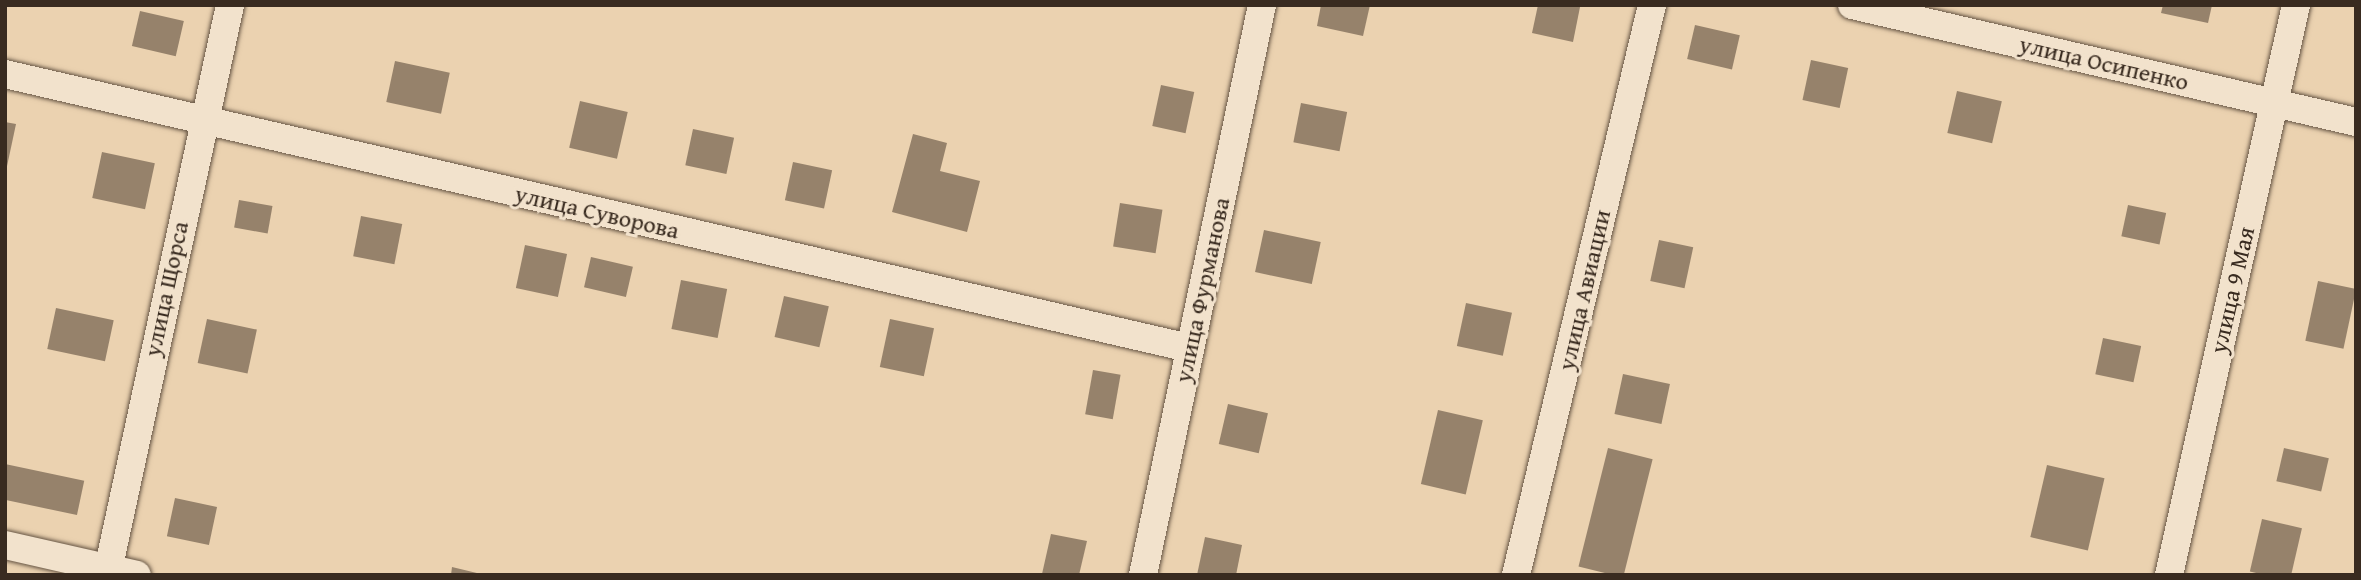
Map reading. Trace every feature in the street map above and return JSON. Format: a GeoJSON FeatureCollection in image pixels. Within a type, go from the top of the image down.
{"type":"FeatureCollection","features":[{"type":"Feature","properties":{"kind":"street","name":"улица Щорса"},"geometry":{"type":"LineString","coordinates":[[107,572],[201,121],[230,5]]}},
{"type":"Feature","properties":{"kind":"street","name":"улица Фурманова"},"geometry":{"type":"LineString","coordinates":[[1143,575],[1262,5]]}},
{"type":"Feature","properties":{"kind":"street","name":"улица Авиации"},"geometry":{"type":"LineString","coordinates":[[1516,575],[1652,5]]}},
{"type":"Feature","properties":{"kind":"street","name":"улица Осипенко"},"geometry":{"type":"LineString","coordinates":[[1852,5],[2356,122]]}},
{"type":"Feature","properties":{"kind":"street","name":"улица 9 Мая"},"geometry":{"type":"LineString","coordinates":[[2169,575],[2296,5]]}},
{"type":"Feature","properties":{"kind":"street","name":"улица Суворова"},"geometry":{"type":"LineString","coordinates":[[5,74],[1189,348]]}},
{"type":"Feature","properties":{"kind":"street"},"geometry":{"type":"LineString","coordinates":[[5,545],[107,572],[137,575]]}},
{"type":"Feature","properties":{"kind":"building"},"geometry":{"type":"Polygon","coordinates":[[[1321,5],[1370,5],[1363,36],[1317,26],[1321,5]]]}},
{"type":"Feature","properties":{"kind":"building"},"geometry":{"type":"Polygon","coordinates":[[[1538,5],[1580,7],[1573,42],[1532,33],[1538,5]]]}},
{"type":"Feature","properties":{"kind":"building"},"geometry":{"type":"Polygon","coordinates":[[[2163,5],[2212,5],[2208,23],[2161,13],[2163,5]]]}},
{"type":"Feature","properties":{"kind":"building"},"geometry":{"type":"Polygon","coordinates":[[[140,11],[184,21],[176,56],[132,46],[140,11]]]}},
{"type":"Feature","properties":{"kind":"building"},"geometry":{"type":"Polygon","coordinates":[[[1695,25],[1740,35],[1732,69],[1687,59],[1695,25]]]}},
{"type":"Feature","properties":{"kind":"building"},"geometry":{"type":"Polygon","coordinates":[[[1811,60],[1848,68],[1840,108],[1802,100],[1811,60]]]}},
{"type":"Feature","properties":{"kind":"building"},"geometry":{"type":"Polygon","coordinates":[[[395,61],[450,73],[441,114],[386,102],[395,61]]]}},
{"type":"Feature","properties":{"kind":"building"},"geometry":{"type":"Polygon","coordinates":[[[1161,85],[1194,92],[1186,133],[1152,126],[1161,85]]]}},
{"type":"Feature","properties":{"kind":"building"},"geometry":{"type":"Polygon","coordinates":[[[1957,91],[2002,101],[1992,143],[1947,133],[1957,91]]]}},
{"type":"Feature","properties":{"kind":"building"},"geometry":{"type":"Polygon","coordinates":[[[580,101],[628,112],[617,159],[569,148],[580,101]]]}},
{"type":"Feature","properties":{"kind":"building"},"geometry":{"type":"Polygon","coordinates":[[[1301,103],[1347,112],[1340,151],[1293,142],[1301,103]]]}},
{"type":"Feature","properties":{"kind":"building"},"geometry":{"type":"Polygon","coordinates":[[[5,122],[16,124],[6,171],[5,170],[5,122]]]}},
{"type":"Feature","properties":{"kind":"building"},"geometry":{"type":"Polygon","coordinates":[[[693,129],[734,138],[726,174],[685,165],[693,129]]]}},
{"type":"Feature","properties":{"kind":"building"},"geometry":{"type":"Polygon","coordinates":[[[913,134],[947,143],[940,171],[980,181],[967,232],[892,212],[913,134]]]}},
{"type":"Feature","properties":{"kind":"building"},"geometry":{"type":"Polygon","coordinates":[[[102,152],[155,163],[145,209],[92,198],[102,152]]]}},
{"type":"Feature","properties":{"kind":"building"},"geometry":{"type":"Polygon","coordinates":[[[793,162],[832,170],[824,208],[785,200],[793,162]]]}},
{"type":"Feature","properties":{"kind":"building"},"geometry":{"type":"Polygon","coordinates":[[[239,200],[272,206],[268,233],[234,228],[239,200]]]}},
{"type":"Feature","properties":{"kind":"building"},"geometry":{"type":"Polygon","coordinates":[[[1120,203],[1162,210],[1156,253],[1113,246],[1120,203]]]}},
{"type":"Feature","properties":{"kind":"building"},"geometry":{"type":"Polygon","coordinates":[[[2128,205],[2166,213],[2159,244],[2121,236],[2128,205]]]}},
{"type":"Feature","properties":{"kind":"building"},"geometry":{"type":"Polygon","coordinates":[[[361,216],[402,224],[394,264],[353,256],[361,216]]]}},
{"type":"Feature","properties":{"kind":"building"},"geometry":{"type":"Polygon","coordinates":[[[1264,230],[1321,242],[1312,284],[1255,272],[1264,230]]]}},
{"type":"Feature","properties":{"kind":"building"},"geometry":{"type":"Polygon","coordinates":[[[1659,240],[1693,247],[1685,288],[1650,281],[1659,240]]]}},
{"type":"Feature","properties":{"kind":"building"},"geometry":{"type":"Polygon","coordinates":[[[525,245],[567,254],[558,297],[516,288],[525,245]]]}},
{"type":"Feature","properties":{"kind":"building"},"geometry":{"type":"Polygon","coordinates":[[[591,257],[633,267],[626,297],[584,287],[591,257]]]}},
{"type":"Feature","properties":{"kind":"building"},"geometry":{"type":"Polygon","coordinates":[[[681,280],[727,289],[718,338],[671,329],[681,280]]]}},
{"type":"Feature","properties":{"kind":"building"},"geometry":{"type":"Polygon","coordinates":[[[2318,281],[2356,289],[2343,349],[2305,341],[2318,281]]]}},
{"type":"Feature","properties":{"kind":"building"},"geometry":{"type":"Polygon","coordinates":[[[784,296],[829,306],[819,347],[775,337],[784,296]]]}},
{"type":"Feature","properties":{"kind":"building"},"geometry":{"type":"Polygon","coordinates":[[[1466,303],[1512,313],[1503,356],[1457,346],[1466,303]]]}},
{"type":"Feature","properties":{"kind":"building"},"geometry":{"type":"Polygon","coordinates":[[[56,308],[114,320],[105,361],[47,349],[56,308]]]}},
{"type":"Feature","properties":{"kind":"building"},"geometry":{"type":"Polygon","coordinates":[[[207,319],[257,330],[248,374],[198,363],[207,319]]]}},
{"type":"Feature","properties":{"kind":"building"},"geometry":{"type":"Polygon","coordinates":[[[890,319],[934,328],[924,376],[880,367],[890,319]]]}},
{"type":"Feature","properties":{"kind":"building"},"geometry":{"type":"Polygon","coordinates":[[[2103,338],[2141,346],[2133,382],[2095,374],[2103,338]]]}},
{"type":"Feature","properties":{"kind":"building"},"geometry":{"type":"Polygon","coordinates":[[[1093,370],[1121,375],[1113,419],[1085,414],[1093,370]]]}},
{"type":"Feature","properties":{"kind":"building"},"geometry":{"type":"Polygon","coordinates":[[[1623,374],[1670,384],[1661,424],[1614,414],[1623,374]]]}},
{"type":"Feature","properties":{"kind":"building"},"geometry":{"type":"Polygon","coordinates":[[[1228,404],[1268,413],[1259,453],[1219,444],[1228,404]]]}},
{"type":"Feature","properties":{"kind":"building"},"geometry":{"type":"Polygon","coordinates":[[[1438,410],[1483,420],[1466,494],[1421,484],[1438,410]]]}},
{"type":"Feature","properties":{"kind":"building"},"geometry":{"type":"Polygon","coordinates":[[[1608,448],[1653,459],[1624,575],[1578,566],[1608,448]]]}},
{"type":"Feature","properties":{"kind":"building"},"geometry":{"type":"Polygon","coordinates":[[[2284,448],[2329,458],[2321,491],[2276,481],[2284,448]]]}},
{"type":"Feature","properties":{"kind":"building"},"geometry":{"type":"Polygon","coordinates":[[[5,464],[84,481],[77,515],[5,500],[5,464]]]}},
{"type":"Feature","properties":{"kind":"building"},"geometry":{"type":"Polygon","coordinates":[[[2047,465],[2104,478],[2088,550],[2030,537],[2047,465]]]}},
{"type":"Feature","properties":{"kind":"building"},"geometry":{"type":"Polygon","coordinates":[[[175,498],[217,507],[209,545],[167,536],[175,498]]]}},
{"type":"Feature","properties":{"kind":"building"},"geometry":{"type":"Polygon","coordinates":[[[2262,519],[2302,528],[2291,575],[2265,575],[2250,572],[2262,519]]]}},
{"type":"Feature","properties":{"kind":"building"},"geometry":{"type":"Polygon","coordinates":[[[1051,534],[1087,541],[1079,575],[1042,574],[1051,534]]]}},
{"type":"Feature","properties":{"kind":"building"},"geometry":{"type":"Polygon","coordinates":[[[1205,537],[1242,545],[1236,575],[1197,575],[1205,537]]]}},
{"type":"Feature","properties":{"kind":"building"},"geometry":{"type":"Polygon","coordinates":[[[452,567],[481,574],[481,575],[451,575],[452,567]]]}}]}
